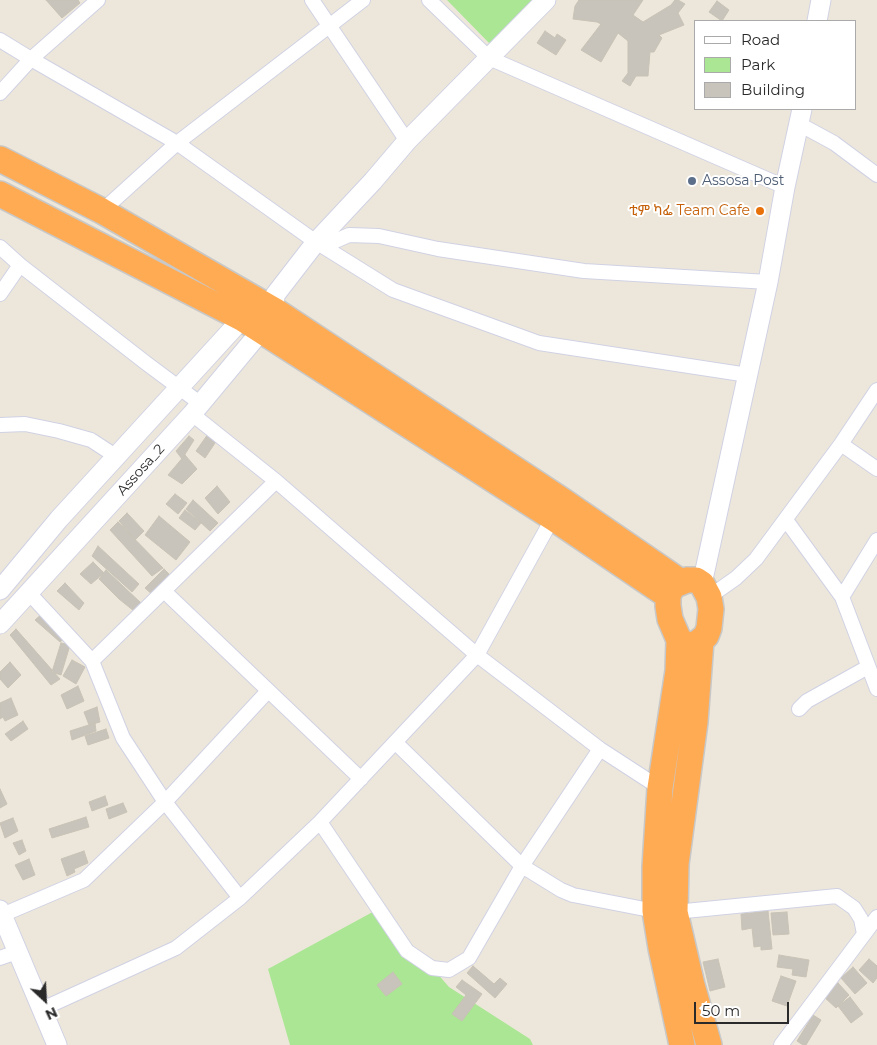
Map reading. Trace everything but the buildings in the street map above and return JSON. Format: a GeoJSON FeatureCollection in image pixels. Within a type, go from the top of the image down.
{"type":"FeatureCollection","features":[{"type":"Feature","properties":{"kind":"highway"},"geometry":{"type":"LineString","coordinates":[[0,159],[102,211],[262,311],[558,510],[690,590],[711,618],[706,636],[690,640]]}},
{"type":"Feature","properties":{"kind":"highway"},"geometry":{"type":"LineString","coordinates":[[0,194],[262,311]]}},
{"type":"Feature","properties":{"kind":"highway"},"geometry":{"type":"LineString","coordinates":[[665,911],[676,864],[695,722],[690,640],[670,620],[690,590]]}},
{"type":"Feature","properties":{"kind":"highway"},"geometry":{"type":"LineString","coordinates":[[682,1045],[681,989],[655,867],[660,788],[678,671],[690,640]]}},
{"type":"Feature","properties":{"kind":"highway"},"geometry":{"type":"LineString","coordinates":[[681,989],[709,1045]]}},
{"type":"Feature","properties":{"kind":"street"},"geometry":{"type":"LineString","coordinates":[[0,93],[31,59],[98,0]]}},
{"type":"Feature","properties":{"kind":"street"},"geometry":{"type":"LineString","coordinates":[[312,0],[407,141]]}},
{"type":"Feature","properties":{"kind":"street"},"geometry":{"type":"LineString","coordinates":[[102,211],[177,143],[363,0]]}},
{"type":"Feature","properties":{"kind":"street"},"geometry":{"type":"LineString","coordinates":[[429,0],[489,58],[785,187]]}},
{"type":"Feature","properties":{"kind":"street"},"geometry":{"type":"LineString","coordinates":[[262,311],[322,245],[407,141],[546,0]]}},
{"type":"Feature","properties":{"kind":"street"},"geometry":{"type":"LineString","coordinates":[[817,20],[821,0]]}},
{"type":"Feature","properties":{"kind":"street"},"geometry":{"type":"LineString","coordinates":[[0,40],[177,143],[322,245],[393,290],[539,343],[748,375]]}},
{"type":"Feature","properties":{"kind":"street"},"geometry":{"type":"LineString","coordinates":[[877,175],[801,116],[748,375],[690,590],[736,578],[756,559],[842,444],[877,390]]}},
{"type":"Feature","properties":{"kind":"street"},"geometry":{"type":"LineString","coordinates":[[322,245],[349,235],[379,236],[438,249],[584,271],[768,282]]}},
{"type":"Feature","properties":{"kind":"street"},"geometry":{"type":"LineString","coordinates":[[0,247],[20,265],[180,388],[197,409],[276,481],[477,656],[600,749],[660,788]]}},
{"type":"Feature","properties":{"kind":"street"},"geometry":{"type":"LineString","coordinates":[[0,294],[20,265]]}},
{"type":"Feature","properties":{"kind":"street","name":"Assosa_2"},"geometry":{"type":"LineString","coordinates":[[0,590],[59,519],[180,388],[262,311]]}},
{"type":"Feature","properties":{"kind":"street","name":"Assosa_2"},"geometry":{"type":"LineString","coordinates":[[0,624],[197,409],[262,311]]}},
{"type":"Feature","properties":{"kind":"street"},"geometry":{"type":"LineString","coordinates":[[0,425],[25,424],[59,431],[91,440],[117,457]]}},
{"type":"Feature","properties":{"kind":"street"},"geometry":{"type":"LineString","coordinates":[[842,444],[877,469]]}},
{"type":"Feature","properties":{"kind":"street"},"geometry":{"type":"LineString","coordinates":[[92,661],[276,481]]}},
{"type":"Feature","properties":{"kind":"street"},"geometry":{"type":"LineString","coordinates":[[42,1009],[176,948],[240,898],[320,822],[477,656],[558,510]]}},
{"type":"Feature","properties":{"kind":"street"},"geometry":{"type":"LineString","coordinates":[[786,520],[842,597],[877,689]]}},
{"type":"Feature","properties":{"kind":"street"},"geometry":{"type":"LineString","coordinates":[[842,597],[877,540]]}},
{"type":"Feature","properties":{"kind":"street"},"geometry":{"type":"LineString","coordinates":[[164,591],[361,778]]}},
{"type":"Feature","properties":{"kind":"street"},"geometry":{"type":"LineString","coordinates":[[30,593],[92,661],[123,738],[165,802],[240,898]]}},
{"type":"Feature","properties":{"kind":"street"},"geometry":{"type":"LineString","coordinates":[[799,709],[807,701],[868,667]]}},
{"type":"Feature","properties":{"kind":"street"},"geometry":{"type":"LineString","coordinates":[[57,1045],[42,1009],[8,955],[1,913],[84,880],[165,802],[268,691]]}},
{"type":"Feature","properties":{"kind":"street"},"geometry":{"type":"LineString","coordinates":[[396,743],[522,866],[561,890],[573,895],[665,911],[837,896],[854,908],[861,919],[864,934]]}},
{"type":"Feature","properties":{"kind":"street"},"geometry":{"type":"LineString","coordinates":[[320,822],[407,951],[432,968],[449,970],[468,958],[522,866],[600,749]]}},
{"type":"Feature","properties":{"kind":"street"},"geometry":{"type":"LineString","coordinates":[[781,1045],[877,917]]}},
{"type":"Feature","properties":{"kind":"green space"},"geometry":{"type":"Polygon","coordinates":[[[447,0],[533,0],[490,44],[447,0]]]}},
{"type":"Feature","properties":{"kind":"green space"},"geometry":{"type":"Polygon","coordinates":[[[380,908],[449,987],[530,1039],[533,1045],[290,1045],[268,969],[380,908]]]}},
{"type":"Feature","properties":{"kind":"place","name":"Assosa Post"},"geometry":{"type":"Point","coordinates":[692,181]}},
{"type":"Feature","properties":{"kind":"place","name":"ቲም ካፌ Team Cafe"},"geometry":{"type":"Point","coordinates":[760,211]}}]}
